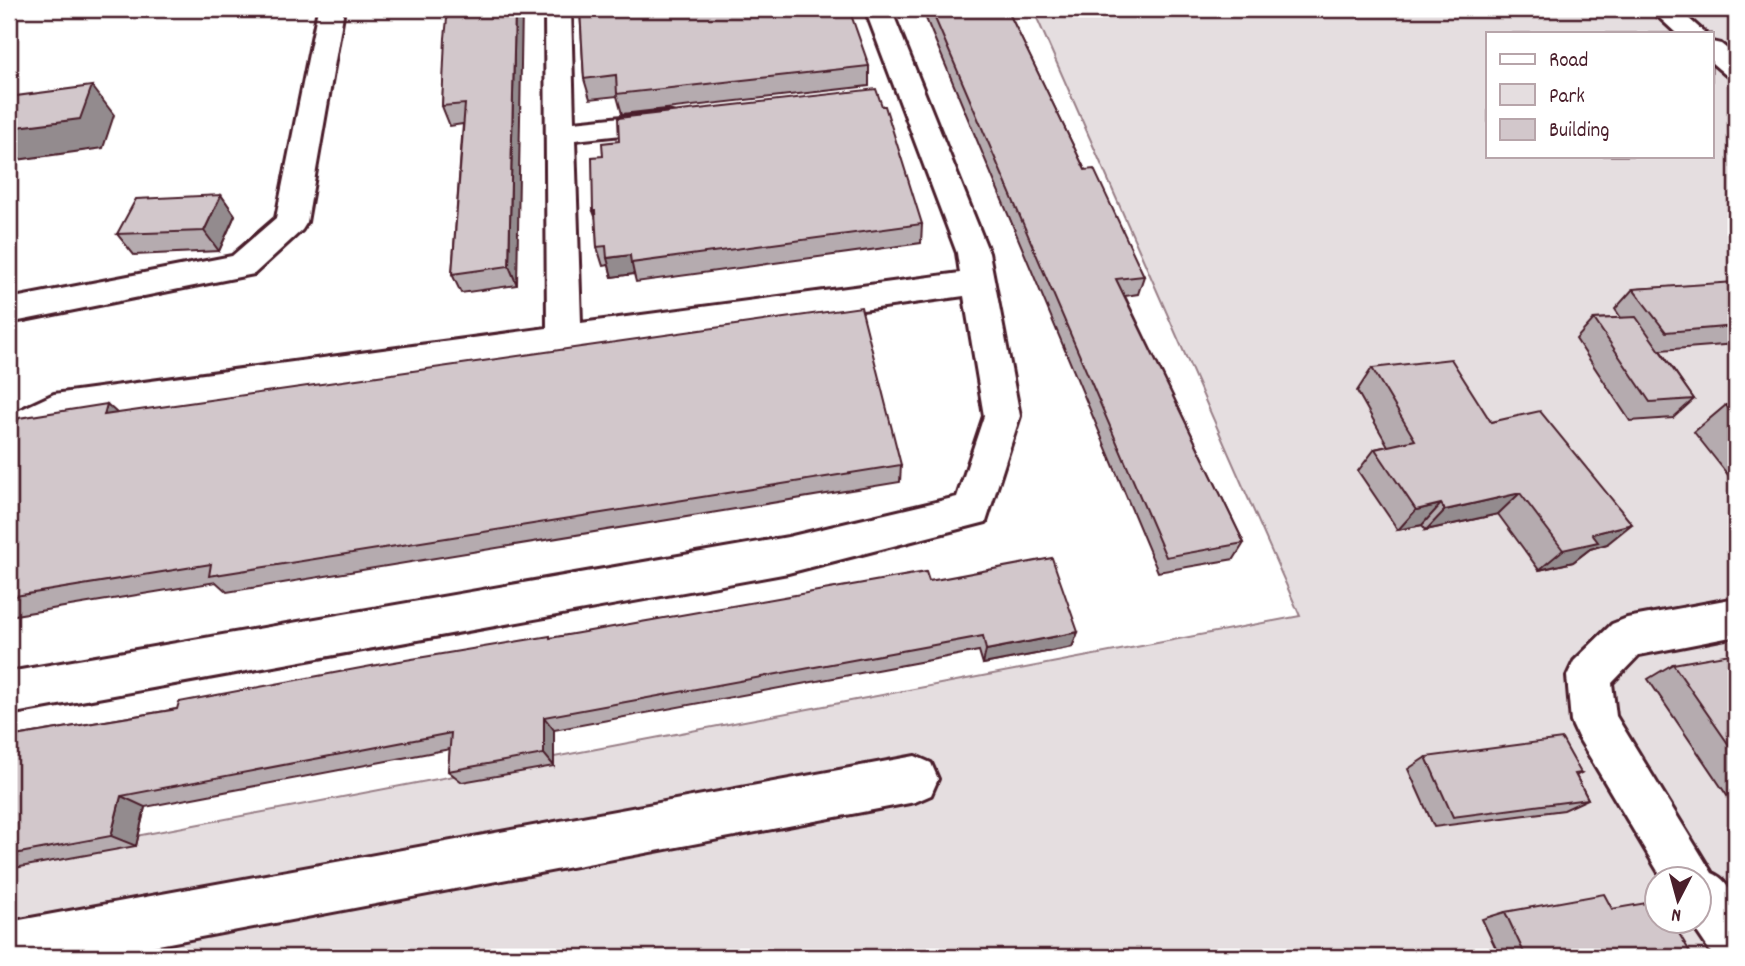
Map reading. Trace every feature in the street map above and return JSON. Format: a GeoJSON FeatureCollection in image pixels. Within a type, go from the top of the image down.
{"type":"FeatureCollection","features":[{"type":"Feature","properties":{"kind":"street"},"geometry":{"type":"LineString","coordinates":[[9,311],[242,266],[291,222],[331,9]]}},
{"type":"Feature","properties":{"kind":"street"},"geometry":{"type":"LineString","coordinates":[[558,9],[564,338]]}},
{"type":"Feature","properties":{"kind":"street"},"geometry":{"type":"LineString","coordinates":[[9,693],[788,555],[972,510],[1002,416],[973,253],[897,95],[878,9]]}},
{"type":"Feature","properties":{"kind":"street"},"geometry":{"type":"LineString","coordinates":[[1663,9],[1691,32]]}},
{"type":"Feature","properties":{"kind":"street"},"geometry":{"type":"LineString","coordinates":[[1714,52],[1736,69]]}},
{"type":"Feature","properties":{"kind":"street"},"geometry":{"type":"LineString","coordinates":[[560,134],[695,118]]}},
{"type":"Feature","properties":{"kind":"street"},"geometry":{"type":"LineString","coordinates":[[9,433],[54,408],[978,282]]}},
{"type":"Feature","properties":{"kind":"street"},"geometry":{"type":"LineString","coordinates":[[1679,864],[1594,722],[1589,676],[1627,638],[1736,617]]}},
{"type":"Feature","properties":{"kind":"street"},"geometry":{"type":"LineString","coordinates":[[9,948],[915,779]]}},
{"type":"Feature","properties":{"kind":"street"},"geometry":{"type":"LineString","coordinates":[[1714,914],[1736,945]]}},
{"type":"Feature","properties":{"kind":"green space"},"geometry":{"type":"Polygon","coordinates":[[[1033,9],[1736,9],[1736,957],[9,957],[9,860],[1300,616],[1033,9]]]}},
{"type":"Feature","properties":{"kind":"building"},"geometry":{"type":"Polygon","coordinates":[[[448,9],[515,9],[509,266],[452,274],[465,104],[442,106],[448,9]]]}},
{"type":"Feature","properties":{"kind":"building"},"geometry":{"type":"Polygon","coordinates":[[[580,9],[849,9],[869,66],[617,94],[616,75],[584,79],[580,9]]]}},
{"type":"Feature","properties":{"kind":"building"},"geometry":{"type":"Polygon","coordinates":[[[931,9],[1007,9],[1085,170],[1094,169],[1144,276],[1116,279],[1244,543],[1166,557],[931,9]]]}},
{"type":"Feature","properties":{"kind":"building"},"geometry":{"type":"Polygon","coordinates":[[[92,86],[80,119],[9,128],[9,97],[92,86]]]}},
{"type":"Feature","properties":{"kind":"building"},"geometry":{"type":"Polygon","coordinates":[[[876,89],[882,106],[885,106],[922,224],[631,263],[630,255],[607,258],[606,246],[597,247],[592,157],[603,156],[602,143],[619,141],[618,118],[876,89]]]}},
{"type":"Feature","properties":{"kind":"building"},"geometry":{"type":"Polygon","coordinates":[[[221,195],[204,231],[117,234],[136,199],[221,195]]]}},
{"type":"Feature","properties":{"kind":"building"},"geometry":{"type":"Polygon","coordinates":[[[1735,282],[1736,326],[1666,332],[1633,289],[1735,282]]]}},
{"type":"Feature","properties":{"kind":"building"},"geometry":{"type":"Polygon","coordinates":[[[861,307],[901,465],[209,576],[211,564],[9,597],[9,444],[19,418],[107,404],[104,415],[861,307]]]}},
{"type":"Feature","properties":{"kind":"building"},"geometry":{"type":"Polygon","coordinates":[[[1636,317],[1694,399],[1650,402],[1594,319],[1636,317]]]}},
{"type":"Feature","properties":{"kind":"building"},"geometry":{"type":"Polygon","coordinates":[[[1451,359],[1491,422],[1540,411],[1632,524],[1592,534],[1598,542],[1563,550],[1520,493],[1445,510],[1441,504],[1416,510],[1375,449],[1415,440],[1372,368],[1451,359]]]}},
{"type":"Feature","properties":{"kind":"building"},"geometry":{"type":"Polygon","coordinates":[[[1736,404],[1736,418],[1726,405],[1736,404]]]}},
{"type":"Feature","properties":{"kind":"building"},"geometry":{"type":"Polygon","coordinates":[[[1052,558],[1078,632],[986,650],[983,636],[544,717],[544,754],[448,771],[451,733],[121,796],[111,836],[9,855],[9,737],[177,709],[179,702],[382,664],[550,638],[926,572],[929,581],[1052,558]]]}},
{"type":"Feature","properties":{"kind":"building"},"geometry":{"type":"Polygon","coordinates":[[[1730,654],[1736,663],[1736,755],[1673,664],[1730,654]]]}},
{"type":"Feature","properties":{"kind":"building"},"geometry":{"type":"Polygon","coordinates":[[[1562,739],[1581,773],[1575,774],[1588,799],[1453,817],[1426,757],[1562,739]]]}},
{"type":"Feature","properties":{"kind":"building"},"geometry":{"type":"Polygon","coordinates":[[[1604,894],[1612,909],[1644,903],[1644,934],[1679,934],[1693,957],[1526,957],[1505,912],[1604,894]]]}}]}
